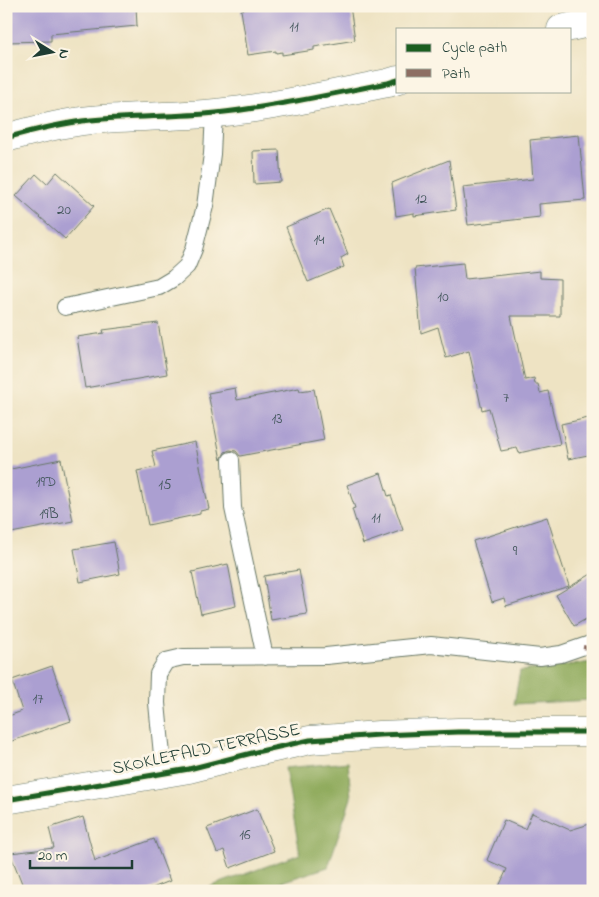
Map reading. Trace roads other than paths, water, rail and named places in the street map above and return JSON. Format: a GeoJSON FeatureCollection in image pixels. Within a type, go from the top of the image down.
{"type":"FeatureCollection","features":[{"type":"Feature","properties":{"kind":"street"},"geometry":{"type":"LineString","coordinates":[[565,28],[593,22]]}},
{"type":"Feature","properties":{"kind":"street"},"geometry":{"type":"LineString","coordinates":[[6,138],[38,129],[91,120],[214,113],[323,96],[396,81]]}},
{"type":"Feature","properties":{"kind":"street","name":"SKOKLEFALD TERRASSE"},"geometry":{"type":"LineString","coordinates":[[6,800],[168,773],[310,740],[448,732],[593,732]]}},
{"type":"Feature","properties":{"kind":"lane"},"geometry":{"type":"LineString","coordinates":[[65,307],[159,287],[174,278],[187,266],[194,249],[205,206],[212,154],[214,113]]}},
{"type":"Feature","properties":{"kind":"lane"},"geometry":{"type":"LineString","coordinates":[[231,460],[233,508],[265,657]]}},
{"type":"Feature","properties":{"kind":"lane"},"geometry":{"type":"LineString","coordinates":[[168,773],[162,755],[157,703],[158,674],[166,661],[183,657],[326,656],[431,645],[540,657],[561,654],[593,643]]}}]}
